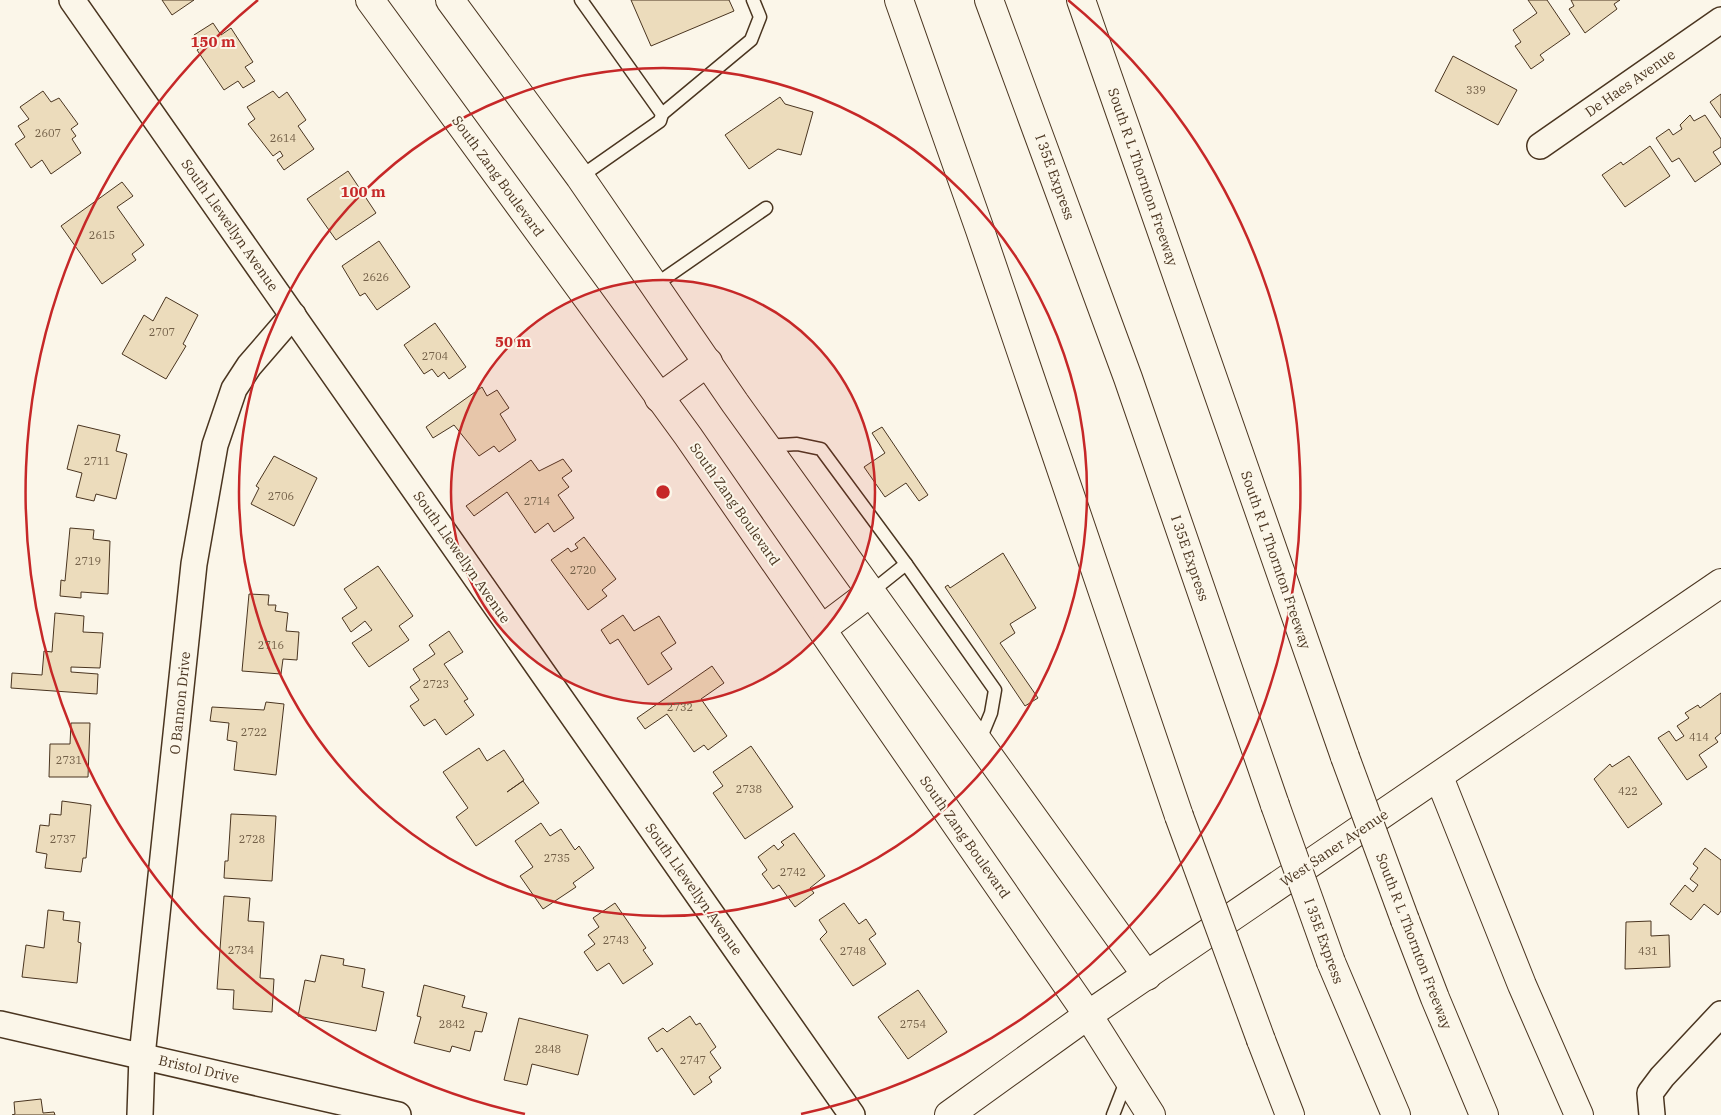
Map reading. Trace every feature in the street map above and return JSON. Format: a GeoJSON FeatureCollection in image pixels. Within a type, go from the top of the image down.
{"type":"FeatureCollection","features":[{"type":"Feature","properties":{"kind":"main road","name":"South Zang Boulevard"},"geometry":{"type":"LineString","coordinates":[[370,0],[688,436],[1088,1015]]}},
{"type":"Feature","properties":{"kind":"main road"},"geometry":{"type":"LineString","coordinates":[[450,0],[580,177],[766,446],[1147,976]]}},
{"type":"Feature","properties":{"kind":"main road"},"geometry":{"type":"LineString","coordinates":[[899,0],[980,230],[1179,816],[1290,1115]]}},
{"type":"Feature","properties":{"kind":"main road","name":"I 35E Express"},"geometry":{"type":"LineString","coordinates":[[989,0],[1128,378],[1331,962],[1396,1115]]}},
{"type":"Feature","properties":{"kind":"main road","name":"South R L Thornton Freeway"},"geometry":{"type":"LineString","coordinates":[[1081,0],[1346,757],[1435,998],[1484,1115]]}},
{"type":"Feature","properties":{"kind":"main road"},"geometry":{"type":"LineString","coordinates":[[659,398],[708,362]]}},
{"type":"Feature","properties":{"kind":"main road","name":"West Saner Avenue"},"geometry":{"type":"LineString","coordinates":[[949,1115],[1088,1015],[1721,583]]}},
{"type":"Feature","properties":{"kind":"main road"},"geometry":{"type":"LineString","coordinates":[[822,630],[871,592]]}},
{"type":"Feature","properties":{"kind":"main road"},"geometry":{"type":"LineString","coordinates":[[1439,777],[1522,985],[1579,1115]]}},
{"type":"Feature","properties":{"kind":"main road"},"geometry":{"type":"LineString","coordinates":[[1088,1015],[1151,1115]]}},
{"type":"Feature","properties":{"kind":"street","name":"South Llewellyn Avenue"},"geometry":{"type":"LineString","coordinates":[[72,0],[852,1115]]}},
{"type":"Feature","properties":{"kind":"street","name":"De Haes Avenue"},"geometry":{"type":"LineString","coordinates":[[1540,146],[1721,20]]}},
{"type":"Feature","properties":{"kind":"street","name":"O Bannon Drive"},"geometry":{"type":"LineString","coordinates":[[140,1115],[142,1056],[194,564],[215,444],[234,390],[249,366],[293,315]]}},
{"type":"Feature","properties":{"kind":"street"},"geometry":{"type":"LineString","coordinates":[[1652,1115],[1650,1093],[1662,1077],[1721,1014]]}},
{"type":"Feature","properties":{"kind":"street","name":"Bristol Drive"},"geometry":{"type":"LineString","coordinates":[[0,1024],[398,1115]]}},
{"type":"Feature","properties":{"kind":"lane"},"geometry":{"type":"LineString","coordinates":[[581,0],[662,114]]}},
{"type":"Feature","properties":{"kind":"lane"},"geometry":{"type":"LineString","coordinates":[[580,177],[660,122],[662,114],[752,40],[760,17],[753,0]]}},
{"type":"Feature","properties":{"kind":"lane"},"geometry":{"type":"LineString","coordinates":[[655,285],[766,208]]}},
{"type":"Feature","properties":{"kind":"lane"},"geometry":{"type":"LineString","coordinates":[[766,446],[797,444],[821,449],[906,564],[995,690],[991,714],[979,742]]}},
{"type":"Feature","properties":{"kind":"lane"},"geometry":{"type":"LineString","coordinates":[[871,592],[906,564]]}},
{"type":"Feature","properties":{"kind":"lane"},"geometry":{"type":"LineString","coordinates":[[1113,1115],[1127,1077]]}},
{"type":"Feature","properties":{"kind":"building"},"geometry":{"type":"Polygon","coordinates":[[[162,0],[194,0],[172,15],[162,0]]]}},
{"type":"Feature","properties":{"kind":"building"},"geometry":{"type":"Polygon","coordinates":[[[631,0],[729,0],[734,11],[651,46],[631,0]]]}},
{"type":"Feature","properties":{"kind":"building"},"geometry":{"type":"Polygon","coordinates":[[[1528,0],[1547,0],[1570,34],[1540,55],[1544,60],[1531,69],[1515,46],[1521,42],[1513,30],[1537,13],[1528,0]]]}},
{"type":"Feature","properties":{"kind":"building"},"geometry":{"type":"Polygon","coordinates":[[[1571,0],[1620,0],[1614,4],[1617,9],[1585,33],[1569,9],[1574,6],[1571,0]]]}},
{"type":"Feature","properties":{"kind":"building"},"geometry":{"type":"Polygon","coordinates":[[[213,23],[221,35],[231,28],[253,62],[245,67],[255,81],[243,88],[238,81],[224,90],[197,50],[202,47],[194,35],[213,23]]]}},
{"type":"Feature","properties":{"kind":"building"},"geometry":{"type":"Polygon","coordinates":[[[1453,56],[1517,90],[1498,125],[1435,91],[1453,56]]]}},
{"type":"Feature","properties":{"kind":"building"},"geometry":{"type":"Polygon","coordinates":[[[43,91],[51,102],[59,98],[78,124],[71,129],[76,136],[72,139],[81,153],[51,174],[42,160],[31,168],[15,144],[25,137],[18,126],[29,119],[20,107],[43,91]]]}},
{"type":"Feature","properties":{"kind":"building"},"geometry":{"type":"Polygon","coordinates":[[[273,91],[279,98],[287,92],[306,120],[298,126],[314,149],[284,170],[277,160],[283,156],[280,151],[273,156],[248,124],[255,119],[247,107],[273,91]]]}},
{"type":"Feature","properties":{"kind":"building"},"geometry":{"type":"Polygon","coordinates":[[[1721,94],[1721,118],[1710,102],[1721,94]]]}},
{"type":"Feature","properties":{"kind":"building"},"geometry":{"type":"Polygon","coordinates":[[[780,97],[785,104],[813,112],[801,155],[778,149],[749,169],[725,135],[780,97]]]}},
{"type":"Feature","properties":{"kind":"building"},"geometry":{"type":"Polygon","coordinates":[[[1690,115],[1694,121],[1705,115],[1721,139],[1721,147],[1713,152],[1721,164],[1695,182],[1679,158],[1672,162],[1656,138],[1669,129],[1673,135],[1682,129],[1680,125],[1690,115]]]}},
{"type":"Feature","properties":{"kind":"building"},"geometry":{"type":"Polygon","coordinates":[[[1650,146],[1670,176],[1625,207],[1602,175],[1621,162],[1623,165],[1650,146]]]}},
{"type":"Feature","properties":{"kind":"building"},"geometry":{"type":"Polygon","coordinates":[[[348,171],[376,213],[336,240],[307,199],[348,171]]]}},
{"type":"Feature","properties":{"kind":"building"},"geometry":{"type":"Polygon","coordinates":[[[122,182],[133,196],[117,207],[144,245],[132,254],[136,260],[102,284],[61,226],[122,182]]]}},
{"type":"Feature","properties":{"kind":"building"},"geometry":{"type":"Polygon","coordinates":[[[379,241],[410,287],[377,310],[365,293],[360,296],[342,266],[379,241]]]}},
{"type":"Feature","properties":{"kind":"building"},"geometry":{"type":"Polygon","coordinates":[[[166,297],[198,315],[183,344],[186,346],[166,379],[122,354],[144,315],[153,321],[166,297]]]}},
{"type":"Feature","properties":{"kind":"building"},"geometry":{"type":"Polygon","coordinates":[[[435,323],[466,367],[449,379],[444,372],[438,377],[432,369],[424,374],[404,345],[435,323]]]}},
{"type":"Feature","properties":{"kind":"building"},"geometry":{"type":"Polygon","coordinates":[[[482,387],[487,396],[497,390],[509,408],[500,414],[516,440],[499,452],[494,446],[479,456],[454,425],[433,438],[426,427],[482,387]]]}},
{"type":"Feature","properties":{"kind":"building"},"geometry":{"type":"Polygon","coordinates":[[[78,425],[120,435],[116,451],[127,454],[116,499],[96,494],[94,501],[76,497],[82,473],[67,469],[78,425]]]}},
{"type":"Feature","properties":{"kind":"building"},"geometry":{"type":"Polygon","coordinates":[[[882,427],[928,495],[919,501],[906,483],[885,497],[864,467],[885,453],[872,433],[882,427]]]}},
{"type":"Feature","properties":{"kind":"building"},"geometry":{"type":"Polygon","coordinates":[[[274,456],[317,478],[294,526],[251,504],[259,488],[256,486],[274,456]]]}},
{"type":"Feature","properties":{"kind":"building"},"geometry":{"type":"Polygon","coordinates":[[[563,459],[572,471],[562,478],[569,487],[558,495],[574,518],[554,532],[548,523],[535,533],[507,492],[474,516],[466,506],[531,460],[539,471],[563,459]]]}},
{"type":"Feature","properties":{"kind":"building"},"geometry":{"type":"Polygon","coordinates":[[[70,528],[94,530],[93,539],[110,541],[108,594],[81,592],[81,598],[60,596],[61,580],[65,581],[70,528]]]}},
{"type":"Feature","properties":{"kind":"building"},"geometry":{"type":"Polygon","coordinates":[[[584,537],[616,579],[602,590],[607,596],[588,610],[551,560],[568,548],[571,552],[578,548],[575,544],[584,537]]]}},
{"type":"Feature","properties":{"kind":"building"},"geometry":{"type":"Polygon","coordinates":[[[1003,553],[1036,608],[1010,624],[1015,633],[1000,643],[1038,698],[1025,706],[945,587],[948,585],[950,588],[1003,553]]]}},
{"type":"Feature","properties":{"kind":"building"},"geometry":{"type":"Polygon","coordinates":[[[378,566],[413,616],[399,626],[409,640],[369,667],[352,643],[372,630],[365,621],[351,632],[342,618],[357,608],[344,589],[378,566]]]}},
{"type":"Feature","properties":{"kind":"building"},"geometry":{"type":"Polygon","coordinates":[[[249,594],[269,595],[268,605],[276,605],[275,611],[288,613],[286,631],[299,632],[297,660],[283,659],[281,674],[242,671],[249,594]]]}},
{"type":"Feature","properties":{"kind":"building"},"geometry":{"type":"Polygon","coordinates":[[[55,613],[84,616],[83,632],[103,633],[100,668],[71,667],[71,672],[98,674],[97,694],[11,688],[12,673],[42,675],[44,651],[52,652],[55,613]]]}},
{"type":"Feature","properties":{"kind":"building"},"geometry":{"type":"Polygon","coordinates":[[[623,615],[634,631],[659,616],[676,643],[661,653],[672,669],[648,685],[618,639],[610,644],[601,630],[623,615]]]}},
{"type":"Feature","properties":{"kind":"building"},"geometry":{"type":"Polygon","coordinates":[[[449,631],[463,652],[444,664],[468,699],[464,701],[474,715],[446,735],[435,719],[424,726],[410,706],[419,700],[410,687],[420,680],[413,669],[435,654],[429,645],[449,631]]]}},
{"type":"Feature","properties":{"kind":"building"},"geometry":{"type":"Polygon","coordinates":[[[712,666],[724,683],[701,699],[727,736],[708,750],[704,745],[694,752],[667,714],[645,729],[637,718],[712,666]]]}},
{"type":"Feature","properties":{"kind":"building"},"geometry":{"type":"Polygon","coordinates":[[[1721,693],[1721,733],[1715,738],[1718,742],[1699,755],[1707,767],[1687,780],[1658,738],[1669,731],[1676,741],[1684,736],[1677,726],[1689,718],[1685,713],[1698,705],[1700,708],[1721,693]]]}},
{"type":"Feature","properties":{"kind":"building"},"geometry":{"type":"Polygon","coordinates":[[[266,702],[284,704],[276,775],[234,770],[237,742],[227,740],[229,723],[210,721],[212,707],[264,710],[266,702]]]}},
{"type":"Feature","properties":{"kind":"building"},"geometry":{"type":"Polygon","coordinates":[[[71,723],[90,723],[88,777],[49,777],[50,744],[70,744],[71,723]]]}},
{"type":"Feature","properties":{"kind":"building"},"geometry":{"type":"Polygon","coordinates":[[[751,746],[793,807],[745,839],[713,793],[723,786],[713,772],[751,746]]]}},
{"type":"Feature","properties":{"kind":"building"},"geometry":{"type":"Polygon","coordinates":[[[479,748],[487,761],[504,750],[524,780],[507,792],[523,781],[539,803],[476,846],[456,817],[468,808],[443,772],[479,748]]]}},
{"type":"Feature","properties":{"kind":"building"},"geometry":{"type":"Polygon","coordinates":[[[1629,756],[1662,804],[1628,828],[1594,779],[1610,764],[1612,767],[1629,756]]]}},
{"type":"Feature","properties":{"kind":"building"},"geometry":{"type":"Polygon","coordinates":[[[62,801],[91,805],[86,858],[83,858],[81,872],[45,868],[47,854],[36,852],[40,825],[49,826],[50,814],[61,815],[62,801]]]}},
{"type":"Feature","properties":{"kind":"building"},"geometry":{"type":"Polygon","coordinates":[[[231,814],[276,816],[272,881],[224,878],[225,861],[228,861],[231,814]]]}},
{"type":"Feature","properties":{"kind":"building"},"geometry":{"type":"Polygon","coordinates":[[[541,823],[550,836],[561,829],[575,850],[579,846],[594,868],[573,883],[576,887],[543,909],[520,876],[533,867],[515,841],[541,823]]]}},
{"type":"Feature","properties":{"kind":"building"},"geometry":{"type":"Polygon","coordinates":[[[794,833],[825,876],[810,888],[814,893],[795,907],[779,885],[773,889],[762,874],[767,870],[758,857],[774,845],[778,850],[784,845],[781,842],[794,833]]]}},
{"type":"Feature","properties":{"kind":"building"},"geometry":{"type":"Polygon","coordinates":[[[1705,848],[1721,860],[1721,911],[1718,915],[1704,904],[1691,920],[1670,904],[1685,885],[1693,892],[1698,885],[1690,879],[1698,868],[1693,864],[1705,848]]]}},
{"type":"Feature","properties":{"kind":"building"},"geometry":{"type":"Polygon","coordinates":[[[224,896],[250,898],[248,921],[264,922],[260,978],[274,979],[272,1012],[233,1009],[234,990],[217,989],[224,896]]]}},
{"type":"Feature","properties":{"kind":"building"},"geometry":{"type":"Polygon","coordinates":[[[615,903],[646,948],[643,950],[653,964],[623,984],[609,963],[597,971],[584,952],[595,944],[588,935],[599,927],[593,918],[615,903]]]}},
{"type":"Feature","properties":{"kind":"building"},"geometry":{"type":"Polygon","coordinates":[[[844,903],[859,924],[866,919],[876,934],[869,939],[886,964],[853,986],[820,939],[827,932],[819,920],[844,903]]]}},
{"type":"Feature","properties":{"kind":"building"},"geometry":{"type":"Polygon","coordinates":[[[48,910],[64,912],[63,920],[80,922],[78,942],[81,943],[77,983],[22,977],[26,945],[44,948],[48,910]]]}},
{"type":"Feature","properties":{"kind":"building"},"geometry":{"type":"Polygon","coordinates":[[[1651,921],[1651,936],[1669,935],[1670,967],[1625,969],[1626,922],[1651,921]]]}},
{"type":"Feature","properties":{"kind":"building"},"geometry":{"type":"Polygon","coordinates":[[[321,955],[344,959],[343,965],[365,969],[362,987],[384,992],[376,1031],[298,1016],[305,980],[315,982],[321,955]]]}},
{"type":"Feature","properties":{"kind":"building"},"geometry":{"type":"Polygon","coordinates":[[[424,985],[465,996],[462,1007],[487,1013],[482,1032],[475,1031],[470,1051],[452,1046],[450,1052],[414,1043],[421,1017],[417,1016],[424,985]]]}},
{"type":"Feature","properties":{"kind":"building"},"geometry":{"type":"Polygon","coordinates":[[[918,990],[947,1032],[908,1059],[878,1017],[918,990]]]}},
{"type":"Feature","properties":{"kind":"building"},"geometry":{"type":"Polygon","coordinates":[[[690,1016],[696,1025],[700,1023],[716,1047],[710,1052],[721,1068],[709,1077],[712,1082],[694,1095],[662,1048],[657,1052],[648,1038],[663,1028],[667,1032],[690,1016]]]}},
{"type":"Feature","properties":{"kind":"building"},"geometry":{"type":"Polygon","coordinates":[[[519,1018],[588,1035],[578,1075],[532,1064],[527,1085],[504,1080],[519,1018]]]}},
{"type":"Feature","properties":{"kind":"building"},"geometry":{"type":"Polygon","coordinates":[[[41,1099],[43,1113],[54,1112],[55,1115],[12,1115],[15,1114],[14,1102],[41,1099]]]}}]}
